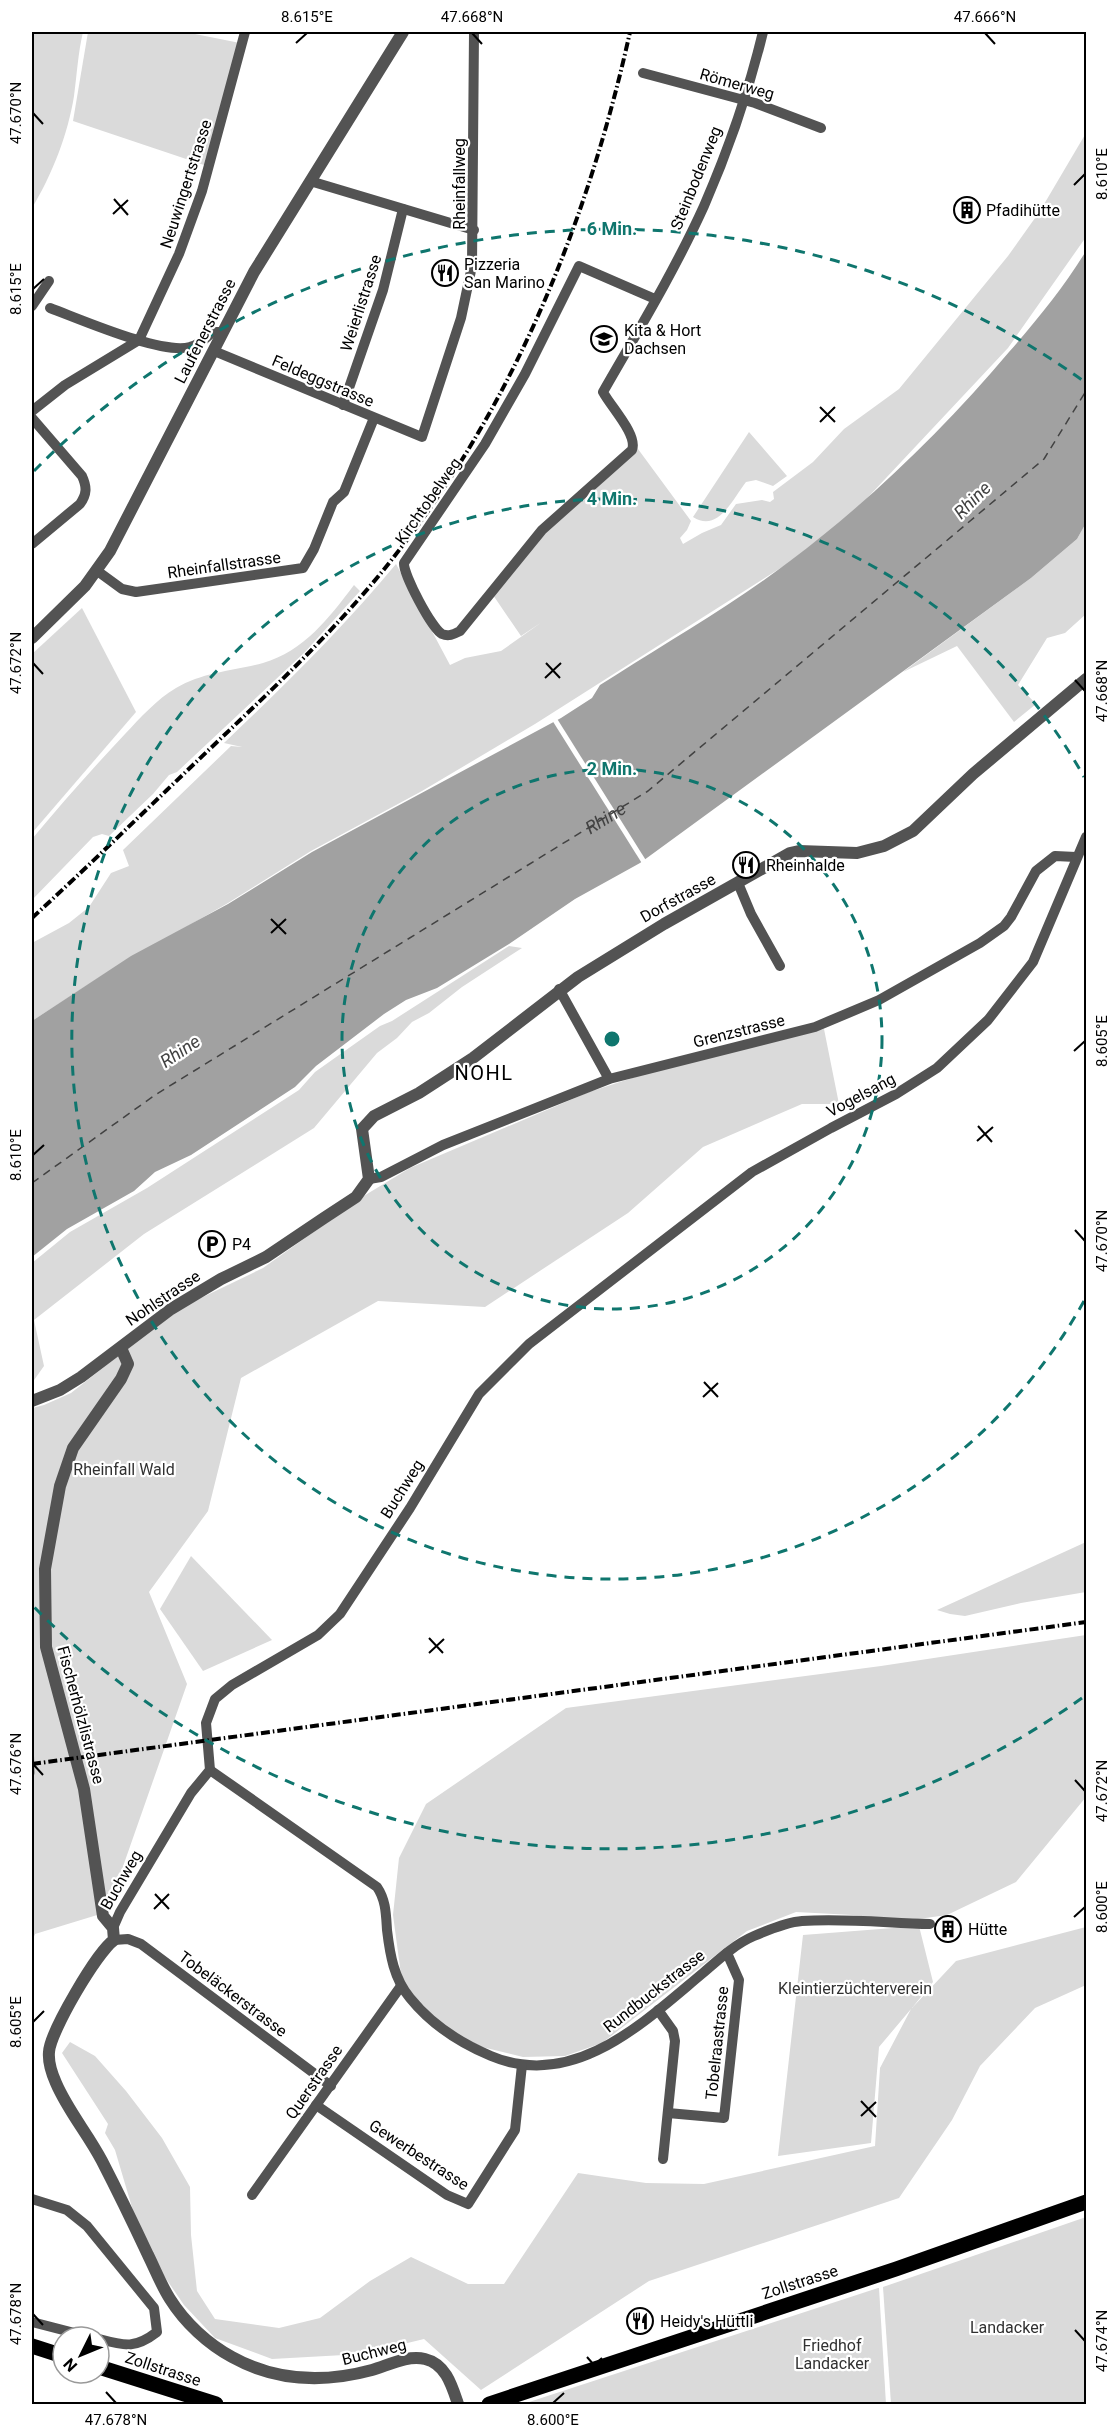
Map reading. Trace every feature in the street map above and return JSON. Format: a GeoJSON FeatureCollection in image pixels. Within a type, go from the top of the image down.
{"type":"FeatureCollection","features":[{"type":"Feature","properties":{"kind":"main road","name":"Zollstrasse"},"geometry":{"type":"LineString","coordinates":[[489,2404],[896,2269],[1086,2202]]}},
{"type":"Feature","properties":{"kind":"main road"},"geometry":{"type":"LineString","coordinates":[[32,2346],[51,2352]]}},
{"type":"Feature","properties":{"kind":"main road","name":"Zollstrasse"},"geometry":{"type":"LineString","coordinates":[[111,2371],[216,2404]]}},
{"type":"Feature","properties":{"kind":"street","name":"Neuwingertstrasse"},"geometry":{"type":"LineString","coordinates":[[139,340],[179,254],[202,191],[245,32]]}},
{"type":"Feature","properties":{"kind":"street","name":"Laufenerstrasse"},"geometry":{"type":"LineString","coordinates":[[32,638],[85,586],[117,538],[254,272],[403,32]]}},
{"type":"Feature","properties":{"kind":"street","name":"Rheinfallweg"},"geometry":{"type":"LineString","coordinates":[[422,437],[460,318],[472,266],[474,32]]}},
{"type":"Feature","properties":{"kind":"street","name":"Steinbodenweg"},"geometry":{"type":"LineString","coordinates":[[603,392],[704,206],[742,100],[763,32]]}},
{"type":"Feature","properties":{"kind":"street","name":"Römerweg"},"geometry":{"type":"LineString","coordinates":[[644,73],[742,100],[821,128]]}},
{"type":"Feature","properties":{"kind":"street"},"geometry":{"type":"LineString","coordinates":[[310,181],[474,230]]}},
{"type":"Feature","properties":{"kind":"street","name":"Weierlistrasse"},"geometry":{"type":"LineString","coordinates":[[343,405],[383,290],[403,209]]}},
{"type":"Feature","properties":{"kind":"street","name":"Kirchtobelweg"},"geometry":{"type":"LineString","coordinates":[[603,392],[632,435],[634,444],[629,454],[542,530],[460,631],[448,636],[438,631],[405,574],[404,563],[484,444],[525,374],[579,266],[655,299]]}},
{"type":"Feature","properties":{"kind":"street"},"geometry":{"type":"LineString","coordinates":[[33,303],[49,281]]}},
{"type":"Feature","properties":{"kind":"street"},"geometry":{"type":"LineString","coordinates":[[50,308],[139,340],[185,348],[198,344],[213,332],[223,332]]}},
{"type":"Feature","properties":{"kind":"street"},"geometry":{"type":"LineString","coordinates":[[32,411],[65,385],[139,340]]}},
{"type":"Feature","properties":{"kind":"street","name":"Feldeggstrasse"},"geometry":{"type":"LineString","coordinates":[[214,351],[422,437]]}},
{"type":"Feature","properties":{"kind":"street"},"geometry":{"type":"LineString","coordinates":[[32,418],[82,476],[86,486],[86,496],[80,504],[32,544]]}},
{"type":"Feature","properties":{"kind":"street","name":"Rheinfallstrasse"},"geometry":{"type":"LineString","coordinates":[[96,570],[122,589],[136,592],[303,568],[310,559],[333,502],[344,492],[374,418]]}},
{"type":"Feature","properties":{"kind":"street","name":"Dorfstrasse"},"geometry":{"type":"LineString","coordinates":[[369,1179],[362,1129],[369,1120],[454,1071],[560,989],[664,924],[790,853],[799,851],[857,853],[884,846],[913,831],[973,774],[1086,679]]}},
{"type":"Feature","properties":{"kind":"street","name":"Vogelsang"},"geometry":{"type":"LineString","coordinates":[[590,1297],[752,1173],[896,1094],[937,1068],[988,1020],[1033,962],[1044,941],[1086,837]]}},
{"type":"Feature","properties":{"kind":"street","name":"Grenzstrasse"},"geometry":{"type":"LineString","coordinates":[[369,1179],[381,1177],[443,1145],[609,1079],[815,1027],[879,1000],[993,934],[1011,917],[1036,871],[1055,856],[1076,857]]}},
{"type":"Feature","properties":{"kind":"street"},"geometry":{"type":"LineString","coordinates":[[738,883],[751,914],[780,966]]}},
{"type":"Feature","properties":{"kind":"street"},"geometry":{"type":"LineString","coordinates":[[560,989],[609,1079]]}},
{"type":"Feature","properties":{"kind":"street","name":"Nohlstrasse"},"geometry":{"type":"LineString","coordinates":[[32,1401],[74,1382],[171,1308],[220,1279],[266,1257],[356,1197],[369,1179]]}},
{"type":"Feature","properties":{"kind":"street","name":"Buchweg"},"geometry":{"type":"LineString","coordinates":[[458,2404],[453,2388],[442,2370],[426,2360],[403,2360],[340,2378],[300,2379],[266,2372],[232,2357],[207,2340],[188,2322],[170,2299],[105,2166],[66,2102],[51,2069],[49,2052],[53,2037],[88,1971],[114,1934],[120,1912],[191,1793],[210,1770],[207,1715],[214,1699],[231,1685],[318,1635],[340,1614],[410,1508],[479,1395],[529,1344],[590,1297]]}},
{"type":"Feature","properties":{"kind":"street","name":"Fischerhölzlistrasse"},"geometry":{"type":"LineString","coordinates":[[114,1934],[103,1916],[84,1789],[46,1647],[45,1569],[60,1486],[73,1448],[121,1379],[128,1364],[121,1348]]}},
{"type":"Feature","properties":{"kind":"street","name":"Rundbuckstrasse"},"geometry":{"type":"LineString","coordinates":[[210,1770],[377,1887],[385,1903],[392,1962],[401,1986],[422,2012],[435,2024],[482,2052],[522,2065],[581,2058],[626,2036],[727,1953],[753,1936],[800,1921],[930,1924]]}},
{"type":"Feature","properties":{"kind":"street","name":"Tobeläckerstrasse"},"geometry":{"type":"LineString","coordinates":[[114,1934],[141,1944],[331,2086]]}},
{"type":"Feature","properties":{"kind":"street","name":"Tobelraastrasse"},"geometry":{"type":"LineString","coordinates":[[668,2113],[724,2118],[739,1980],[727,1953]]}},
{"type":"Feature","properties":{"kind":"street","name":"Querstrasse"},"geometry":{"type":"LineString","coordinates":[[252,2195],[401,1986]]}},
{"type":"Feature","properties":{"kind":"street"},"geometry":{"type":"LineString","coordinates":[[658,2010],[674,2031],[675,2041],[663,2159]]}},
{"type":"Feature","properties":{"kind":"street","name":"Gewerbestrasse"},"geometry":{"type":"LineString","coordinates":[[316,2105],[447,2195],[468,2204],[515,2130],[522,2065]]}},
{"type":"Feature","properties":{"kind":"street"},"geometry":{"type":"LineString","coordinates":[[32,2199],[58,2206],[78,2217],[154,2308],[157,2332],[143,2343],[122,2346],[111,2343]]}},
{"type":"Feature","properties":{"kind":"street"},"geometry":{"type":"LineString","coordinates":[[32,2322],[51,2327]]}},
{"type":"Feature","properties":{"kind":"green space"},"geometry":{"type":"Polygon","coordinates":[[[32,32],[83,32],[68,125],[46,182],[32,208],[32,32]]]}},
{"type":"Feature","properties":{"kind":"green space"},"geometry":{"type":"Polygon","coordinates":[[[88,32],[185,32],[240,43],[207,166],[73,121],[88,32]]]}},
{"type":"Feature","properties":{"kind":"green space"},"geometry":{"type":"Polygon","coordinates":[[[1086,133],[1086,237],[1008,348],[856,510],[790,562],[535,724],[422,791],[311,851],[228,903],[106,973],[32,1021],[32,943],[69,923],[89,907],[111,873],[129,866],[123,850],[231,746],[242,747],[224,743],[313,656],[396,564],[450,665],[465,658],[501,651],[542,622],[521,636],[493,595],[544,532],[638,449],[691,521],[680,538],[683,544],[721,525],[736,504],[762,500],[770,502],[774,499],[773,492],[813,462],[844,429],[899,389],[1008,256],[1040,211],[1086,133]]]}},
{"type":"Feature","properties":{"kind":"green space"},"geometry":{"type":"Polygon","coordinates":[[[749,432],[787,476],[773,486],[756,480],[746,482],[730,505],[717,518],[702,521],[693,517],[749,432]]]}},
{"type":"Feature","properties":{"kind":"green space"},"geometry":{"type":"Polygon","coordinates":[[[1086,523],[1086,614],[1065,633],[1047,638],[1018,685],[1036,704],[1014,722],[957,646],[903,672],[1031,578],[1077,539],[1086,523]]]}},
{"type":"Feature","properties":{"kind":"green space"},"geometry":{"type":"Polygon","coordinates":[[[354,585],[360,591],[305,652],[177,772],[169,775],[153,794],[109,836],[102,834],[93,837],[32,900],[32,839],[149,709],[169,692],[197,678],[278,658],[314,632],[354,585]]]}},
{"type":"Feature","properties":{"kind":"green space"},"geometry":{"type":"Polygon","coordinates":[[[82,608],[136,712],[32,833],[32,654],[82,608]]]}},
{"type":"Feature","properties":{"kind":"green space"},"geometry":{"type":"Polygon","coordinates":[[[509,946],[522,948],[462,987],[429,1013],[412,1022],[397,1038],[377,1053],[314,1128],[144,1234],[34,1320],[44,1366],[32,1383],[32,1263],[70,1232],[147,1188],[299,1090],[315,1072],[380,1026],[392,1021],[509,946]]]}},
{"type":"Feature","properties":{"kind":"green space","name":"Rheinfall Wald"},"geometry":{"type":"Polygon","coordinates":[[[824,1029],[839,1104],[802,1104],[703,1147],[628,1213],[485,1307],[378,1301],[241,1378],[208,1511],[149,1592],[187,1684],[107,1912],[35,1934],[32,1942],[32,1408],[71,1393],[178,1309],[263,1268],[367,1194],[410,1168],[589,1092],[654,1071],[824,1029]]]}},
{"type":"Feature","properties":{"kind":"green space"},"geometry":{"type":"Polygon","coordinates":[[[1086,1542],[1086,1592],[1021,1603],[965,1616],[937,1610],[1086,1542]]]}},
{"type":"Feature","properties":{"kind":"green space"},"geometry":{"type":"Polygon","coordinates":[[[191,1556],[272,1640],[203,1671],[160,1609],[191,1556]]]}},
{"type":"Feature","properties":{"kind":"green space"},"geometry":{"type":"Polygon","coordinates":[[[1086,1635],[1086,1797],[1016,1882],[947,1915],[904,1921],[796,1912],[747,1931],[602,2043],[565,2056],[523,2057],[482,2047],[439,2025],[402,1982],[393,1915],[399,1858],[426,1804],[566,1708],[881,1666],[1086,1635]]]}},
{"type":"Feature","properties":{"kind":"green space","name":"Kleintierzüchterverein"},"geometry":{"type":"Polygon","coordinates":[[[919,1926],[933,1982],[912,2008],[956,1961],[1086,1927],[1086,1985],[1035,2008],[980,2066],[952,2120],[899,2198],[649,2281],[481,2390],[424,2339],[362,2354],[272,2359],[215,2338],[184,2305],[151,2257],[139,2231],[115,2150],[105,2133],[108,2124],[62,2053],[70,2042],[95,2056],[126,2091],[162,2138],[190,2187],[191,2235],[197,2291],[215,2319],[279,2328],[320,2318],[370,2281],[411,2257],[468,2284],[504,2284],[578,2173],[646,2183],[704,2184],[875,2146],[880,2068],[911,2009],[879,2047],[871,2143],[778,2156],[803,1935],[919,1926]]]}},
{"type":"Feature","properties":{"kind":"green space","name":"Landacker"},"geometry":{"type":"Polygon","coordinates":[[[1086,2217],[1086,2404],[891,2404],[883,2287],[1086,2217]]]}},
{"type":"Feature","properties":{"kind":"green space","name":"Friedhof Landacker"},"geometry":{"type":"Polygon","coordinates":[[[878,2288],[886,2404],[523,2404],[878,2288]]]}},
{"type":"Feature","properties":{"kind":"water","name":"Rhine"},"geometry":{"type":"Polygon","coordinates":[[[1086,251],[1086,523],[1077,539],[1031,578],[640,863],[575,899],[509,944],[437,988],[406,1000],[384,1014],[316,1066],[295,1087],[191,1155],[155,1172],[134,1191],[67,1229],[32,1257],[32,1021],[131,956],[228,904],[312,852],[561,718],[592,698],[600,685],[769,576],[820,538],[878,488],[959,409],[1030,328],[1086,251]]]}},
{"type":"Feature","properties":{"kind":"pier"},"geometry":{"type":"Polygon","coordinates":[[[556,717],[647,862],[643,865],[552,720],[556,717]]]}},
{"type":"Feature","properties":{"kind":"waterway"},"geometry":{"type":"LineString","coordinates":[[32,1756],[33,1773]]}},
{"type":"Feature","properties":{"kind":"ferry route"},"geometry":{"type":"LineString","coordinates":[[32,1183],[155,1095],[648,791],[1044,459],[1086,391]]}},
{"type":"Feature","properties":{"kind":"railway"},"geometry":{"type":"LineString","coordinates":[[32,918],[311,650],[379,576],[442,491],[480,431],[544,303],[593,170],[630,32]]}},
{"type":"Feature","properties":{"kind":"railway"},"geometry":{"type":"LineString","coordinates":[[32,1764],[1086,1622]]}},
{"type":"Feature","properties":{"kind":"place","name":"Pfadihütte"},"geometry":{"type":"Point","coordinates":[967,210]}},
{"type":"Feature","properties":{"kind":"place","name":"Pizzeria San Marino"},"geometry":{"type":"Point","coordinates":[445,273]}},
{"type":"Feature","properties":{"kind":"place","name":"Kita & Hort Dachsen"},"geometry":{"type":"Point","coordinates":[604,339]}},
{"type":"Feature","properties":{"kind":"place","name":"Rheinhalde"},"geometry":{"type":"Point","coordinates":[746,865]}},
{"type":"Feature","properties":{"kind":"place","name":"P4"},"geometry":{"type":"Point","coordinates":[212,1244]}},
{"type":"Feature","properties":{"kind":"place","name":"Hütte"},"geometry":{"type":"Point","coordinates":[948,1929]}},
{"type":"Feature","properties":{"kind":"place","name":"Heidy's Hüttli"},"geometry":{"type":"Point","coordinates":[640,2321]}},
{"type":"Feature","properties":{"kind":"district","name":"NOHL"},"geometry":{"type":"Point","coordinates":[484,1073]}}]}
